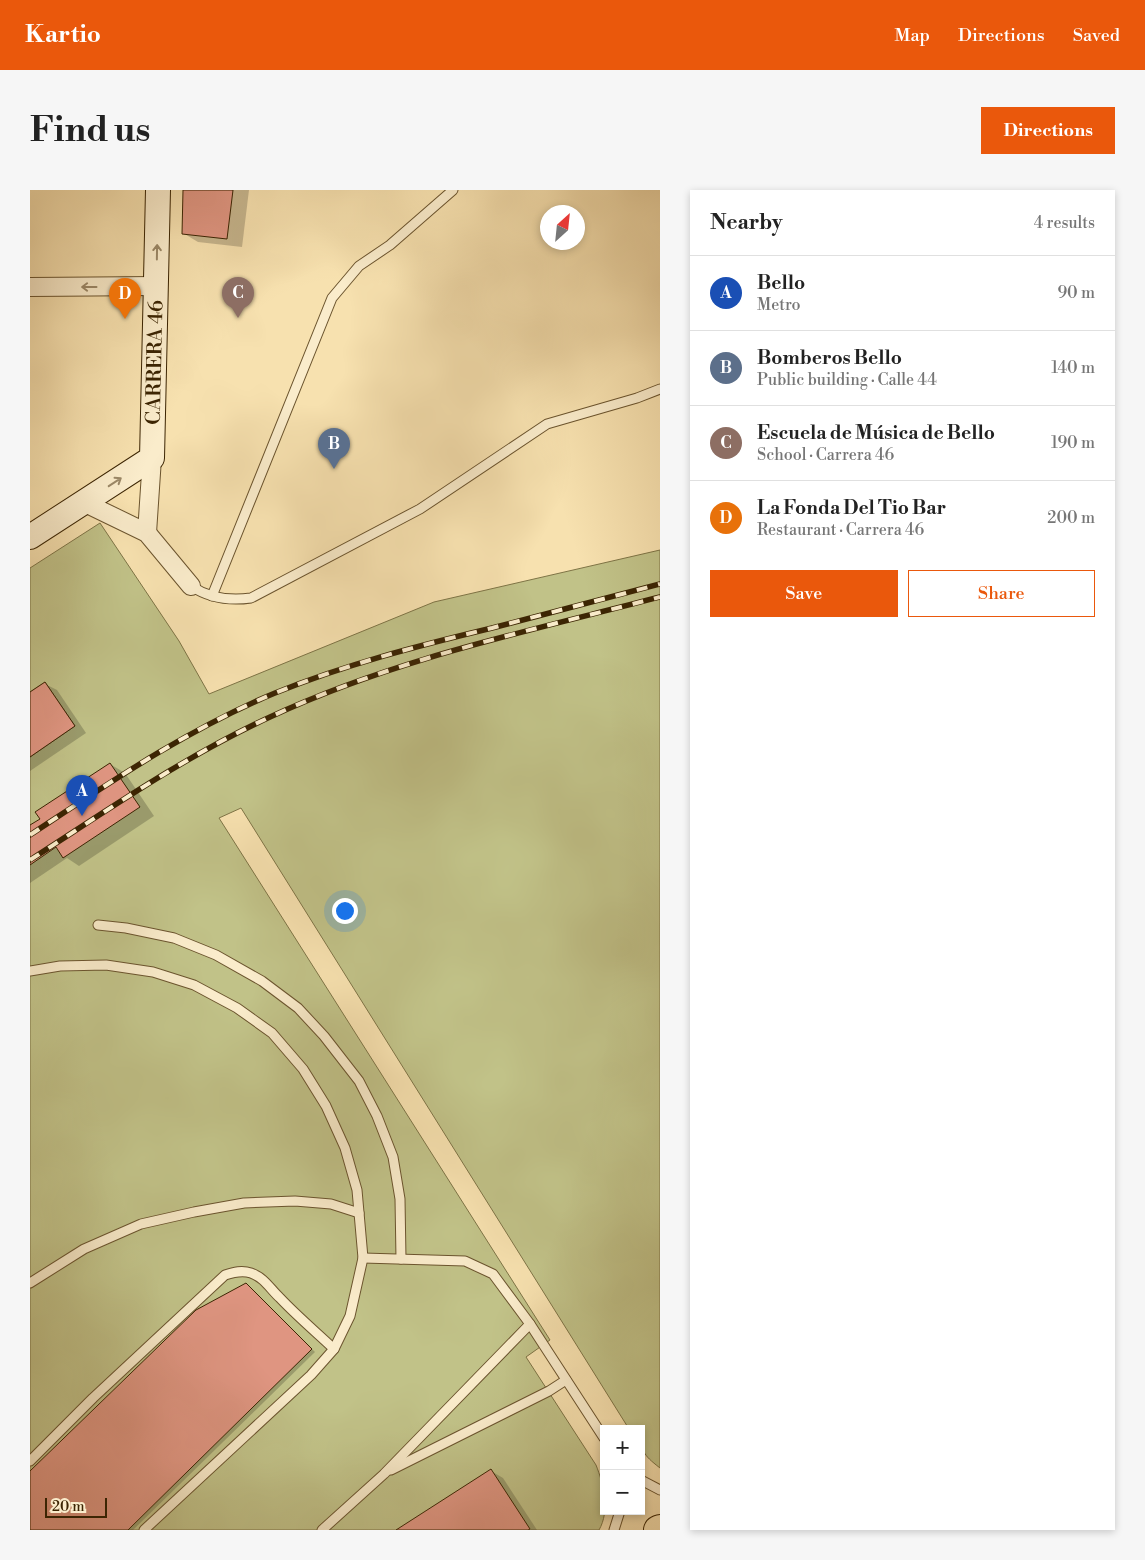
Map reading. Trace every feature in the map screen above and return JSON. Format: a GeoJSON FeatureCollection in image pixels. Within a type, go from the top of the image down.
{"type":"FeatureCollection","features":[{"type":"Feature","properties":{"kind":"street","name":"CARRERA 46"},"geometry":{"type":"LineString","coordinates":[[147,533],[152,458],[158,190]]}},
{"type":"Feature","properties":{"kind":"street"},"geometry":{"type":"LineString","coordinates":[[30,287],[156,286]]}},
{"type":"Feature","properties":{"kind":"street"},"geometry":{"type":"LineString","coordinates":[[30,537],[152,458]]}},
{"type":"Feature","properties":{"kind":"street"},"geometry":{"type":"LineString","coordinates":[[84,502],[147,533],[190,586]]}},
{"type":"Feature","properties":{"kind":"lane"},"geometry":{"type":"LineString","coordinates":[[212,596],[332,298],[359,266],[390,245],[453,190]]}},
{"type":"Feature","properties":{"kind":"lane"},"geometry":{"type":"LineString","coordinates":[[190,586],[212,596],[231,600],[242,600],[263,593],[420,509],[547,424],[637,398],[660,389]]}},
{"type":"Feature","properties":{"kind":"lane"},"geometry":{"type":"LineString","coordinates":[[98,925],[126,928],[174,938],[216,955],[262,981],[298,1008],[324,1036],[359,1081],[377,1116],[393,1157],[400,1199],[401,1259]]}},
{"type":"Feature","properties":{"kind":"lane"},"geometry":{"type":"LineString","coordinates":[[30,971],[60,966],[106,965],[153,972],[194,985],[237,1008],[272,1033],[303,1069],[326,1106],[345,1148],[357,1190],[363,1258],[350,1316],[334,1349],[311,1375],[144,1530]]}},
{"type":"Feature","properties":{"kind":"lane"},"geometry":{"type":"LineString","coordinates":[[30,1283],[84,1249],[141,1224],[194,1212],[244,1203],[295,1201],[331,1204],[359,1213]]}},
{"type":"Feature","properties":{"kind":"lane"},"geometry":{"type":"LineString","coordinates":[[363,1258],[465,1261],[493,1274],[530,1324],[600,1432]]}},
{"type":"Feature","properties":{"kind":"lane"},"geometry":{"type":"LineString","coordinates":[[30,1461],[93,1398],[225,1275],[237,1271],[250,1272],[266,1281],[279,1298],[334,1349]]}},
{"type":"Feature","properties":{"kind":"lane"},"geometry":{"type":"LineString","coordinates":[[322,1530],[384,1474],[530,1324]]}},
{"type":"Feature","properties":{"kind":"lane"},"geometry":{"type":"LineString","coordinates":[[384,1474],[549,1391],[566,1380]]}},
{"type":"Feature","properties":{"kind":"lane"},"geometry":{"type":"LineString","coordinates":[[645,1482],[660,1490]]}},
{"type":"Feature","properties":{"kind":"lane"},"geometry":{"type":"LineString","coordinates":[[614,1530],[619,1515]]}},
{"type":"Feature","properties":{"kind":"green space"},"geometry":{"type":"Polygon","coordinates":[[[100,523],[179,641],[209,694],[434,602],[660,550],[660,1468],[645,1454],[645,1425],[627,1425],[241,808],[219,818],[550,1340],[526,1357],[596,1465],[600,1478],[600,1515],[604,1515],[599,1530],[30,1530],[30,757],[75,726],[45,682],[30,692],[30,568],[100,523]]]}},
{"type":"Feature","properties":{"kind":"building"},"geometry":{"type":"Polygon","coordinates":[[[183,190],[233,190],[227,239],[182,234],[183,190]]]}},
{"type":"Feature","properties":{"kind":"building"},"geometry":{"type":"Polygon","coordinates":[[[45,682],[75,726],[30,757],[30,692],[45,682]]]}},
{"type":"Feature","properties":{"kind":"building"},"geometry":{"type":"Polygon","coordinates":[[[110,763],[140,807],[63,858],[56,847],[30,865],[30,825],[40,819],[35,812],[110,763]]]}},
{"type":"Feature","properties":{"kind":"building"},"geometry":{"type":"Polygon","coordinates":[[[246,1283],[312,1349],[128,1530],[30,1530],[30,1471],[196,1310],[246,1283]]]}},
{"type":"Feature","properties":{"kind":"building"},"geometry":{"type":"Polygon","coordinates":[[[491,1469],[530,1529],[396,1530],[491,1469]]]}},
{"type":"Feature","properties":{"kind":"railway"},"geometry":{"type":"LineString","coordinates":[[30,835],[180,740],[243,707],[275,693],[382,656],[660,584]]}},
{"type":"Feature","properties":{"kind":"railway"},"geometry":{"type":"LineString","coordinates":[[30,860],[177,766],[238,732],[317,697],[365,679],[462,648],[660,597]]}},
{"type":"Feature","properties":{"kind":"place","name":"Escuela de Música de Bello"},"geometry":{"type":"Point","coordinates":[238,318]}},
{"type":"Feature","properties":{"kind":"place","name":"La Fonda Del Tio Bar"},"geometry":{"type":"Point","coordinates":[125,319]}},
{"type":"Feature","properties":{"kind":"place","name":"Bomberos Bello"},"geometry":{"type":"Point","coordinates":[334,469]}},
{"type":"Feature","properties":{"kind":"place","name":"Bello"},"geometry":{"type":"Point","coordinates":[82,816]}}]}
